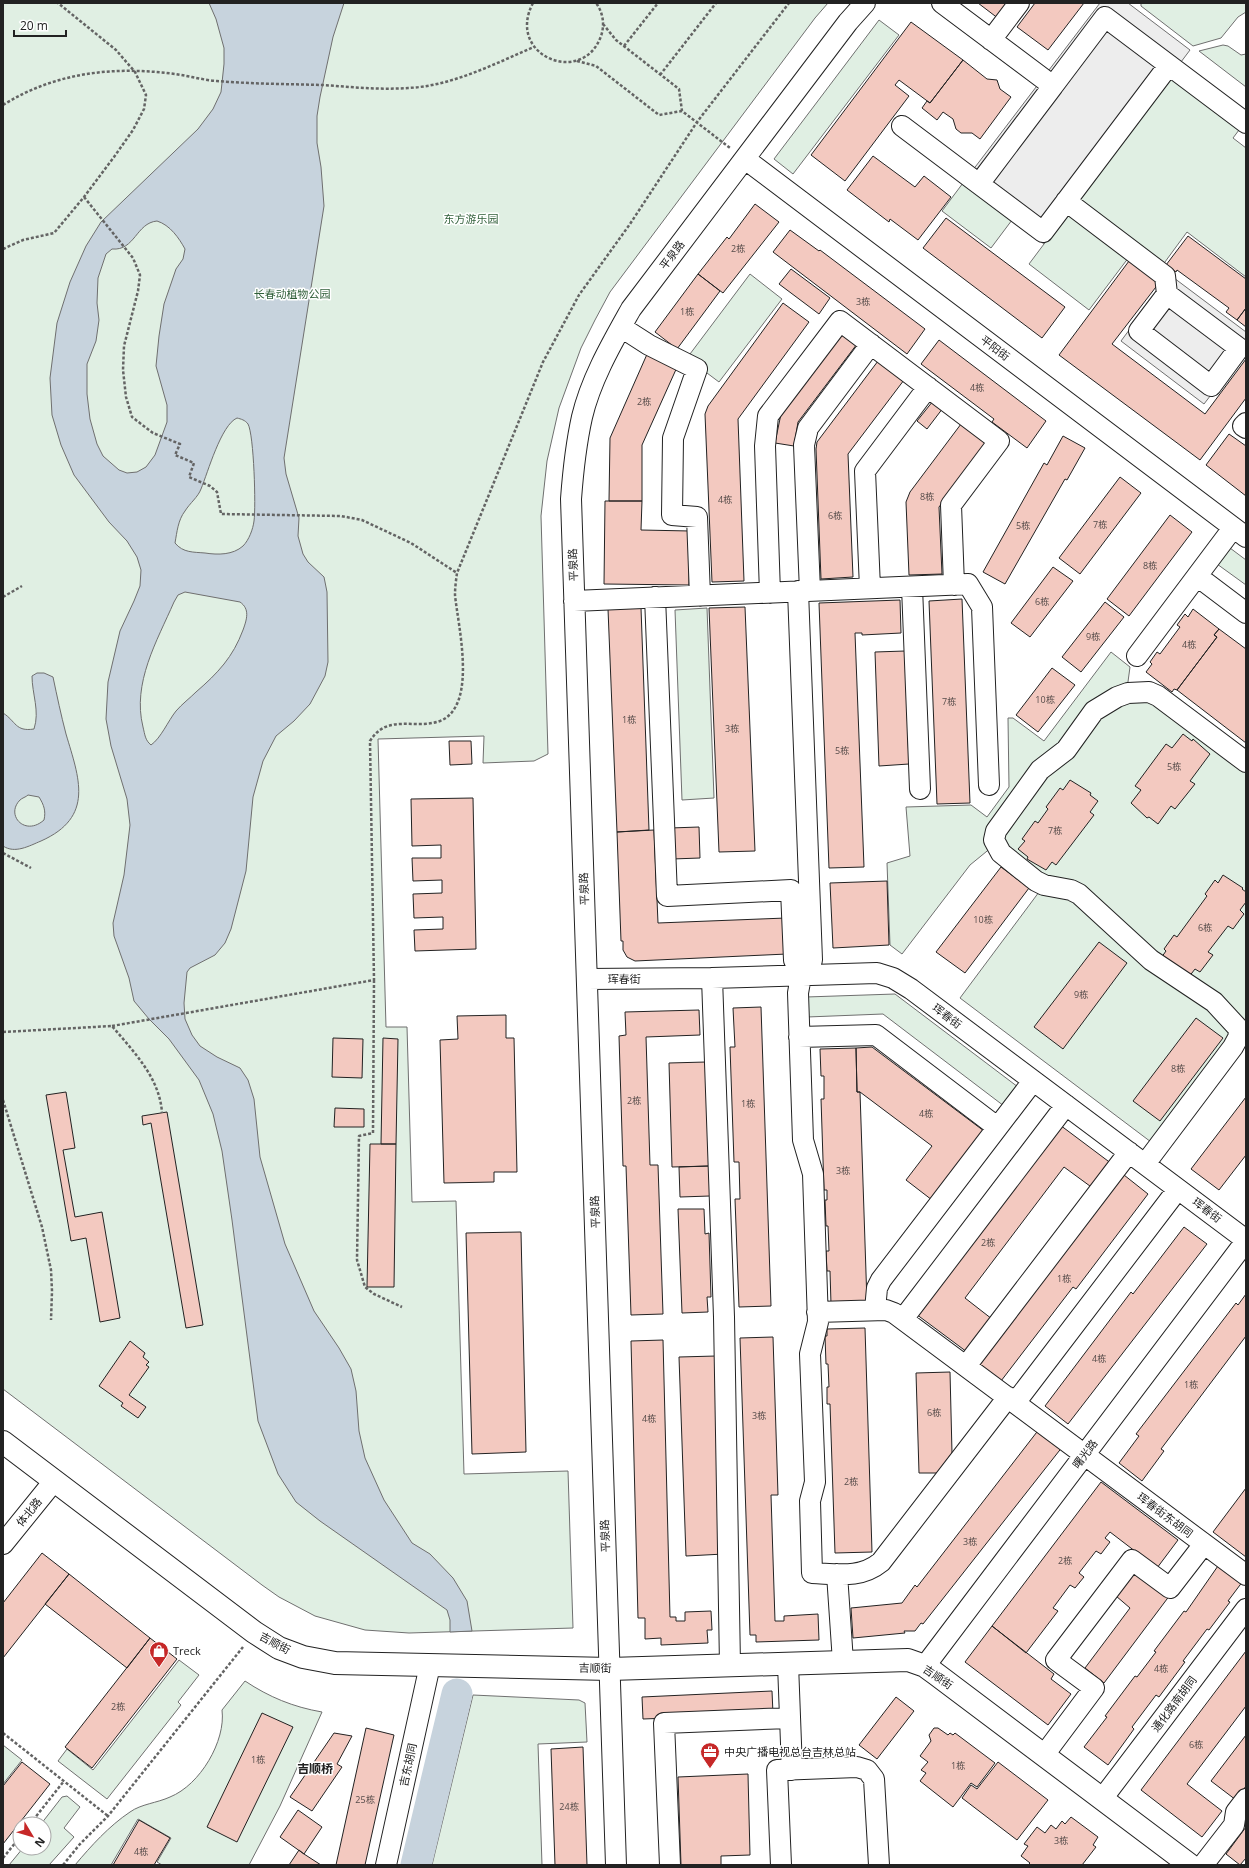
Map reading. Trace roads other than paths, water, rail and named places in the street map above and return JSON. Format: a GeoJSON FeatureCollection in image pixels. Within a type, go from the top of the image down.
{"type":"FeatureCollection","features":[{"type":"Feature","properties":{"kind":"main road","name":"吉顺街"},"geometry":{"type":"LineString","coordinates":[[3,1442],[254,1632],[279,1648],[303,1657],[335,1663],[610,1669],[908,1660],[925,1666],[1190,1865]]}},
{"type":"Feature","properties":{"kind":"street","name":"平泉路"},"geometry":{"type":"LineString","coordinates":[[616,1865],[571,499],[575,454],[582,416],[595,380],[621,327],[632,309],[848,22],[865,3]]}},
{"type":"Feature","properties":{"kind":"street"},"geometry":{"type":"LineString","coordinates":[[942,3],[1053,86]]}},
{"type":"Feature","properties":{"kind":"street"},"geometry":{"type":"LineString","coordinates":[[991,40],[1019,3]]}},
{"type":"Feature","properties":{"kind":"street"},"geometry":{"type":"LineString","coordinates":[[979,184],[1105,17],[1246,123]]}},
{"type":"Feature","properties":{"kind":"street"},"geometry":{"type":"LineString","coordinates":[[902,126],[1043,232],[1169,65]]}},
{"type":"Feature","properties":{"kind":"street","name":"平阳街"},"geometry":{"type":"LineString","coordinates":[[745,159],[1240,533]]}},
{"type":"Feature","properties":{"kind":"street"},"geometry":{"type":"LineString","coordinates":[[1066,202],[1165,276],[1167,294],[1138,331],[1211,386],[1240,348],[1167,294]]}},
{"type":"Feature","properties":{"kind":"street"},"geometry":{"type":"LineString","coordinates":[[770,593],[764,446],[768,416],[840,321],[999,441],[951,504],[954,585]]}},
{"type":"Feature","properties":{"kind":"street"},"geometry":{"type":"LineString","coordinates":[[621,327],[649,345],[697,370],[673,438],[672,515],[697,517],[700,596]]}},
{"type":"Feature","properties":{"kind":"street"},"geometry":{"type":"LineString","coordinates":[[871,344],[808,428],[804,445],[804,591],[812,960],[801,976],[798,993],[803,1140],[813,1174],[818,1322],[810,1354],[815,1482],[810,1501],[812,1573],[864,1573],[881,1562],[1012,1400],[1178,1189]]}},
{"type":"Feature","properties":{"kind":"street"},"geometry":{"type":"LineString","coordinates":[[870,588],[865,471],[928,387]]}},
{"type":"Feature","properties":{"kind":"street"},"geometry":{"type":"LineString","coordinates":[[1246,423],[1243,426],[1246,428]]}},
{"type":"Feature","properties":{"kind":"street"},"geometry":{"type":"LineString","coordinates":[[1136,656],[1197,576],[1240,533]]}},
{"type":"Feature","properties":{"kind":"street"},"geometry":{"type":"LineString","coordinates":[[1197,576],[1246,613]]}},
{"type":"Feature","properties":{"kind":"street"},"geometry":{"type":"LineString","coordinates":[[574,601],[968,584],[982,607],[989,785]]}},
{"type":"Feature","properties":{"kind":"street"},"geometry":{"type":"LineString","coordinates":[[912,587],[920,790]]}},
{"type":"Feature","properties":{"kind":"street"},"geometry":{"type":"LineString","coordinates":[[656,597],[667,896],[791,890],[794,960],[801,976]]}},
{"type":"Feature","properties":{"kind":"street"},"geometry":{"type":"LineString","coordinates":[[1145,1164],[1233,1047],[1238,1036],[1238,1028],[1214,1002],[1151,960],[1079,894],[1071,890],[1040,882],[1001,853],[994,840],[996,831],[1040,770],[1066,750],[1094,711],[1117,697],[1128,693],[1150,692],[1158,696],[1246,762]]}},
{"type":"Feature","properties":{"kind":"street","name":"珲春街"},"geometry":{"type":"LineString","coordinates":[[587,979],[712,978],[877,973],[893,978],[911,989],[1246,1240]]}},
{"type":"Feature","properties":{"kind":"street"},"geometry":{"type":"LineString","coordinates":[[712,978],[724,1317],[730,1665]]}},
{"type":"Feature","properties":{"kind":"street"},"geometry":{"type":"LineString","coordinates":[[799,1037],[876,1035],[998,1127]]}},
{"type":"Feature","properties":{"kind":"street"},"geometry":{"type":"LineString","coordinates":[[875,1310],[877,1288],[881,1280],[1033,1081]]}},
{"type":"Feature","properties":{"kind":"street"},"geometry":{"type":"LineString","coordinates":[[903,1319],[1066,1105]]}},
{"type":"Feature","properties":{"kind":"street"},"geometry":{"type":"LineString","coordinates":[[966,1366],[1129,1152]]}},
{"type":"Feature","properties":{"kind":"street","name":"曙光路"},"geometry":{"type":"LineString","coordinates":[[925,1666],[1246,1240]]}},
{"type":"Feature","properties":{"kind":"street","name":"珲春街东胡同"},"geometry":{"type":"LineString","coordinates":[[817,1312],[886,1310],[903,1319],[1246,1575]]}},
{"type":"Feature","properties":{"kind":"street","name":"体北路"},"geometry":{"type":"LineString","coordinates":[[3,1544],[54,1481]]}},
{"type":"Feature","properties":{"kind":"street"},"geometry":{"type":"LineString","coordinates":[[1044,1755],[1094,1688],[1056,1660],[1132,1560],[1170,1588],[1204,1544]]}},
{"type":"Feature","properties":{"kind":"street"},"geometry":{"type":"LineString","coordinates":[[837,1574],[843,1662]]}},
{"type":"Feature","properties":{"kind":"street","name":"通化路南胡同"},"geometry":{"type":"LineString","coordinates":[[1102,1799],[1246,1609]]}},
{"type":"Feature","properties":{"kind":"street"},"geometry":{"type":"LineString","coordinates":[[788,1664],[792,1770]]}},
{"type":"Feature","properties":{"kind":"street","name":"吉东胡同"},"geometry":{"type":"LineString","coordinates":[[386,1865],[430,1665]]}},
{"type":"Feature","properties":{"kind":"street"},"geometry":{"type":"LineString","coordinates":[[670,1865],[664,1724],[790,1718]]}},
{"type":"Feature","properties":{"kind":"street"},"geometry":{"type":"LineString","coordinates":[[781,1865],[777,1770],[856,1767],[862,1768],[871,1774],[875,1784],[879,1865]]}},
{"type":"Feature","properties":{"kind":"street"},"geometry":{"type":"LineString","coordinates":[[1203,1865],[1234,1825],[1236,1812],[1246,1799]]}},
{"type":"Feature","properties":{"kind":"waterway"},"geometry":{"type":"LineString","coordinates":[[416,1865],[457,1694]]}},
{"type":"Feature","properties":{"kind":"place","name":"Treck"},"geometry":{"type":"Point","coordinates":[159,1668]}},
{"type":"Feature","properties":{"kind":"place","name":"中央广播电视总台吉林总站"},"geometry":{"type":"Point","coordinates":[710,1769]}},
{"type":"Feature","properties":{"kind":"district","name":"吉顺桥"},"geometry":{"type":"Point","coordinates":[315,1769]}},
{"type":"Feature","properties":{"kind":"park label","name":"东方游乐园"},"geometry":{"type":"Point","coordinates":[471,219]}},
{"type":"Feature","properties":{"kind":"park label","name":"长春动植物公园"},"geometry":{"type":"Point","coordinates":[292,294]}}]}
